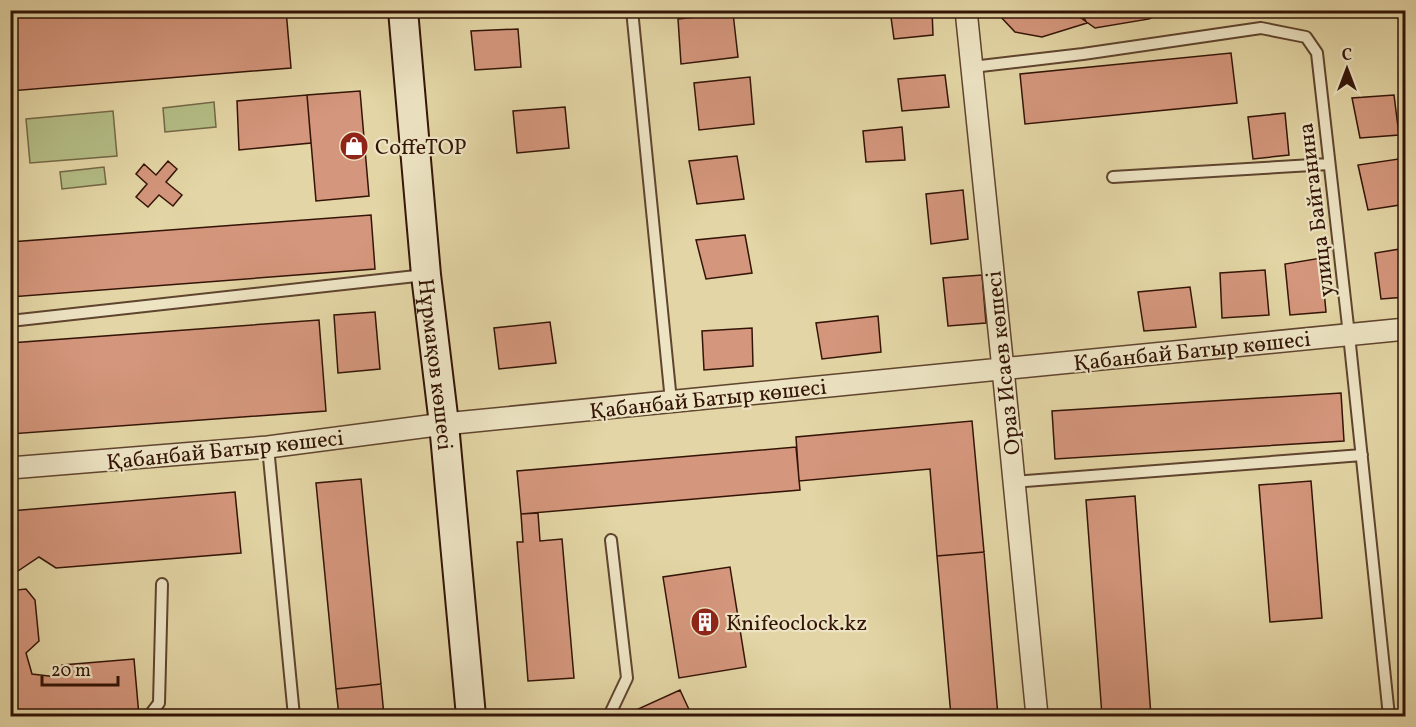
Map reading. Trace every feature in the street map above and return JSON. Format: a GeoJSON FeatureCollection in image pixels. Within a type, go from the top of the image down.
{"type":"FeatureCollection","features":[{"type":"Feature","properties":{"kind":"street","name":"Нұрмақов көшесі"},"geometry":{"type":"LineString","coordinates":[[403,10],[426,275],[444,424],[471,717]]}},
{"type":"Feature","properties":{"kind":"street","name":"Ораз Исаев көшесі"},"geometry":{"type":"LineString","coordinates":[[966,10],[1037,717]]}},
{"type":"Feature","properties":{"kind":"street","name":"Қабанбай Батыр көшесі"},"geometry":{"type":"LineString","coordinates":[[10,468],[268,447],[444,424],[1406,329]]}},
{"type":"Feature","properties":{"kind":"lane"},"geometry":{"type":"LineString","coordinates":[[632,10],[671,401]]}},
{"type":"Feature","properties":{"kind":"lane","name":"улица Байганина"},"geometry":{"type":"LineString","coordinates":[[972,68],[1261,28],[1306,37],[1317,53],[1389,717]]}},
{"type":"Feature","properties":{"kind":"lane"},"geometry":{"type":"LineString","coordinates":[[1113,177],[1329,164]]}},
{"type":"Feature","properties":{"kind":"lane"},"geometry":{"type":"LineString","coordinates":[[10,321],[426,275]]}},
{"type":"Feature","properties":{"kind":"lane"},"geometry":{"type":"LineString","coordinates":[[268,447],[294,717]]}},
{"type":"Feature","properties":{"kind":"lane"},"geometry":{"type":"LineString","coordinates":[[1014,482],[1362,454]]}},
{"type":"Feature","properties":{"kind":"lane"},"geometry":{"type":"LineString","coordinates":[[609,717],[627,678],[611,540]]}},
{"type":"Feature","properties":{"kind":"lane"},"geometry":{"type":"LineString","coordinates":[[149,717],[159,703],[162,584]]}},
{"type":"Feature","properties":{"kind":"green space"},"geometry":{"type":"Polygon","coordinates":[[[214,102],[216,127],[165,132],[163,108],[214,102]]]}},
{"type":"Feature","properties":{"kind":"green space"},"geometry":{"type":"Polygon","coordinates":[[[113,111],[117,156],[30,163],[26,119],[113,111]]]}},
{"type":"Feature","properties":{"kind":"green space"},"geometry":{"type":"Polygon","coordinates":[[[104,167],[106,184],[62,189],[60,172],[104,167]]]}},
{"type":"Feature","properties":{"kind":"building"},"geometry":{"type":"Polygon","coordinates":[[[87,10],[286,10],[291,68],[10,91],[10,17],[87,10]]]}},
{"type":"Feature","properties":{"kind":"building"},"geometry":{"type":"Polygon","coordinates":[[[890,10],[932,10],[933,35],[894,39],[890,10]]]}},
{"type":"Feature","properties":{"kind":"building"},"geometry":{"type":"Polygon","coordinates":[[[999,10],[1079,10],[1087,23],[1042,37],[1015,32],[999,15],[999,10]]]}},
{"type":"Feature","properties":{"kind":"building"},"geometry":{"type":"Polygon","coordinates":[[[1070,10],[1148,10],[1149,19],[1095,28],[1070,10]]]}},
{"type":"Feature","properties":{"kind":"building"},"geometry":{"type":"Polygon","coordinates":[[[1148,10],[1170,10],[1149,19],[1148,10]]]}},
{"type":"Feature","properties":{"kind":"building"},"geometry":{"type":"Polygon","coordinates":[[[733,13],[738,57],[681,64],[678,19],[733,13]]]}},
{"type":"Feature","properties":{"kind":"building"},"geometry":{"type":"Polygon","coordinates":[[[518,29],[521,67],[475,70],[471,31],[518,29]]]}},
{"type":"Feature","properties":{"kind":"building"},"geometry":{"type":"Polygon","coordinates":[[[1231,53],[1237,103],[1025,124],[1020,74],[1231,53]]]}},
{"type":"Feature","properties":{"kind":"building"},"geometry":{"type":"Polygon","coordinates":[[[945,75],[949,107],[902,111],[898,79],[945,75]]]}},
{"type":"Feature","properties":{"kind":"building"},"geometry":{"type":"Polygon","coordinates":[[[750,77],[754,124],[699,130],[694,83],[750,77]]]}},
{"type":"Feature","properties":{"kind":"building"},"geometry":{"type":"Polygon","coordinates":[[[360,91],[369,196],[316,201],[307,95],[360,91]]]}},
{"type":"Feature","properties":{"kind":"building"},"geometry":{"type":"Polygon","coordinates":[[[307,95],[311,143],[239,150],[237,101],[307,95]]]}},
{"type":"Feature","properties":{"kind":"building"},"geometry":{"type":"Polygon","coordinates":[[[1394,95],[1399,135],[1360,138],[1352,98],[1394,95]]]}},
{"type":"Feature","properties":{"kind":"building"},"geometry":{"type":"Polygon","coordinates":[[[565,107],[569,148],[517,153],[513,111],[565,107]]]}},
{"type":"Feature","properties":{"kind":"building"},"geometry":{"type":"Polygon","coordinates":[[[1285,113],[1289,155],[1253,159],[1248,117],[1285,113]]]}},
{"type":"Feature","properties":{"kind":"building"},"geometry":{"type":"Polygon","coordinates":[[[902,127],[905,160],[866,162],[863,131],[902,127]]]}},
{"type":"Feature","properties":{"kind":"building"},"geometry":{"type":"Polygon","coordinates":[[[737,156],[744,199],[697,204],[689,161],[737,156]]]}},
{"type":"Feature","properties":{"kind":"building"},"geometry":{"type":"Polygon","coordinates":[[[1405,158],[1406,204],[1368,210],[1358,165],[1405,158]]]}},
{"type":"Feature","properties":{"kind":"building"},"geometry":{"type":"Polygon","coordinates":[[[168,161],[177,169],[166,182],[182,195],[173,206],[159,195],[148,207],[136,197],[147,184],[136,174],[144,164],[156,175],[168,161]]]}},
{"type":"Feature","properties":{"kind":"building"},"geometry":{"type":"Polygon","coordinates":[[[10,174],[15,221],[10,221],[10,174]]]}},
{"type":"Feature","properties":{"kind":"building"},"geometry":{"type":"Polygon","coordinates":[[[963,190],[968,239],[931,244],[926,194],[963,190]]]}},
{"type":"Feature","properties":{"kind":"building"},"geometry":{"type":"Polygon","coordinates":[[[371,215],[375,269],[10,297],[10,242],[371,215]]]}},
{"type":"Feature","properties":{"kind":"building"},"geometry":{"type":"Polygon","coordinates":[[[745,235],[752,273],[706,279],[696,240],[745,235]]]}},
{"type":"Feature","properties":{"kind":"building"},"geometry":{"type":"Polygon","coordinates":[[[1406,248],[1406,297],[1381,299],[1375,253],[1406,248]]]}},
{"type":"Feature","properties":{"kind":"building"},"geometry":{"type":"Polygon","coordinates":[[[1321,258],[1326,312],[1290,315],[1285,264],[1321,258]]]}},
{"type":"Feature","properties":{"kind":"building"},"geometry":{"type":"Polygon","coordinates":[[[1265,270],[1269,315],[1222,318],[1220,273],[1265,270]]]}},
{"type":"Feature","properties":{"kind":"building"},"geometry":{"type":"Polygon","coordinates":[[[982,275],[986,323],[948,326],[943,278],[982,275]]]}},
{"type":"Feature","properties":{"kind":"building"},"geometry":{"type":"Polygon","coordinates":[[[1190,287],[1196,327],[1144,331],[1138,292],[1190,287]]]}},
{"type":"Feature","properties":{"kind":"building"},"geometry":{"type":"Polygon","coordinates":[[[375,312],[380,369],[338,373],[334,315],[375,312]]]}},
{"type":"Feature","properties":{"kind":"building"},"geometry":{"type":"Polygon","coordinates":[[[878,316],[881,352],[822,359],[816,323],[878,316]]]}},
{"type":"Feature","properties":{"kind":"building"},"geometry":{"type":"Polygon","coordinates":[[[319,320],[326,411],[10,434],[10,343],[319,320]]]}},
{"type":"Feature","properties":{"kind":"building"},"geometry":{"type":"Polygon","coordinates":[[[550,322],[556,363],[499,369],[494,328],[550,322]]]}},
{"type":"Feature","properties":{"kind":"building"},"geometry":{"type":"Polygon","coordinates":[[[752,328],[753,366],[704,370],[702,331],[752,328]]]}},
{"type":"Feature","properties":{"kind":"building"},"geometry":{"type":"Polygon","coordinates":[[[1341,393],[1344,441],[1055,459],[1052,411],[1341,393]]]}},
{"type":"Feature","properties":{"kind":"building"},"geometry":{"type":"Polygon","coordinates":[[[972,421],[984,552],[937,556],[930,469],[799,481],[796,437],[972,421]]]}},
{"type":"Feature","properties":{"kind":"building"},"geometry":{"type":"Polygon","coordinates":[[[796,447],[800,490],[521,514],[517,471],[796,447]]]}},
{"type":"Feature","properties":{"kind":"building"},"geometry":{"type":"Polygon","coordinates":[[[361,479],[381,684],[336,689],[316,483],[361,479]]]}},
{"type":"Feature","properties":{"kind":"building"},"geometry":{"type":"Polygon","coordinates":[[[1311,481],[1322,618],[1270,622],[1259,485],[1311,481]]]}},
{"type":"Feature","properties":{"kind":"building"},"geometry":{"type":"Polygon","coordinates":[[[235,492],[241,553],[56,568],[39,557],[15,573],[17,590],[26,589],[35,600],[39,641],[26,653],[32,674],[57,677],[62,665],[134,659],[139,716],[10,716],[10,511],[235,492]]]}},
{"type":"Feature","properties":{"kind":"building"},"geometry":{"type":"Polygon","coordinates":[[[1135,496],[1151,716],[1102,716],[1086,500],[1135,496]]]}},
{"type":"Feature","properties":{"kind":"building"},"geometry":{"type":"Polygon","coordinates":[[[538,513],[540,541],[562,539],[574,678],[528,681],[517,542],[523,542],[521,514],[538,513]]]}},
{"type":"Feature","properties":{"kind":"building"},"geometry":{"type":"Polygon","coordinates":[[[984,552],[998,716],[951,716],[937,556],[984,552]]]}},
{"type":"Feature","properties":{"kind":"building","name":"Knifeoclock.kz"},"geometry":{"type":"Polygon","coordinates":[[[730,567],[746,667],[679,678],[663,577],[730,567]]]}},
{"type":"Feature","properties":{"kind":"building"},"geometry":{"type":"Polygon","coordinates":[[[381,684],[384,716],[339,716],[336,689],[381,684]]]}},
{"type":"Feature","properties":{"kind":"building"},"geometry":{"type":"Polygon","coordinates":[[[680,690],[692,716],[628,716],[627,714],[680,690]]]}},
{"type":"Feature","properties":{"kind":"place","name":"CoffeTOP"},"geometry":{"type":"Point","coordinates":[354,146]}},
{"type":"Feature","properties":{"kind":"place","name":"Knifeoclock.kz"},"geometry":{"type":"Point","coordinates":[705,622]}}]}
